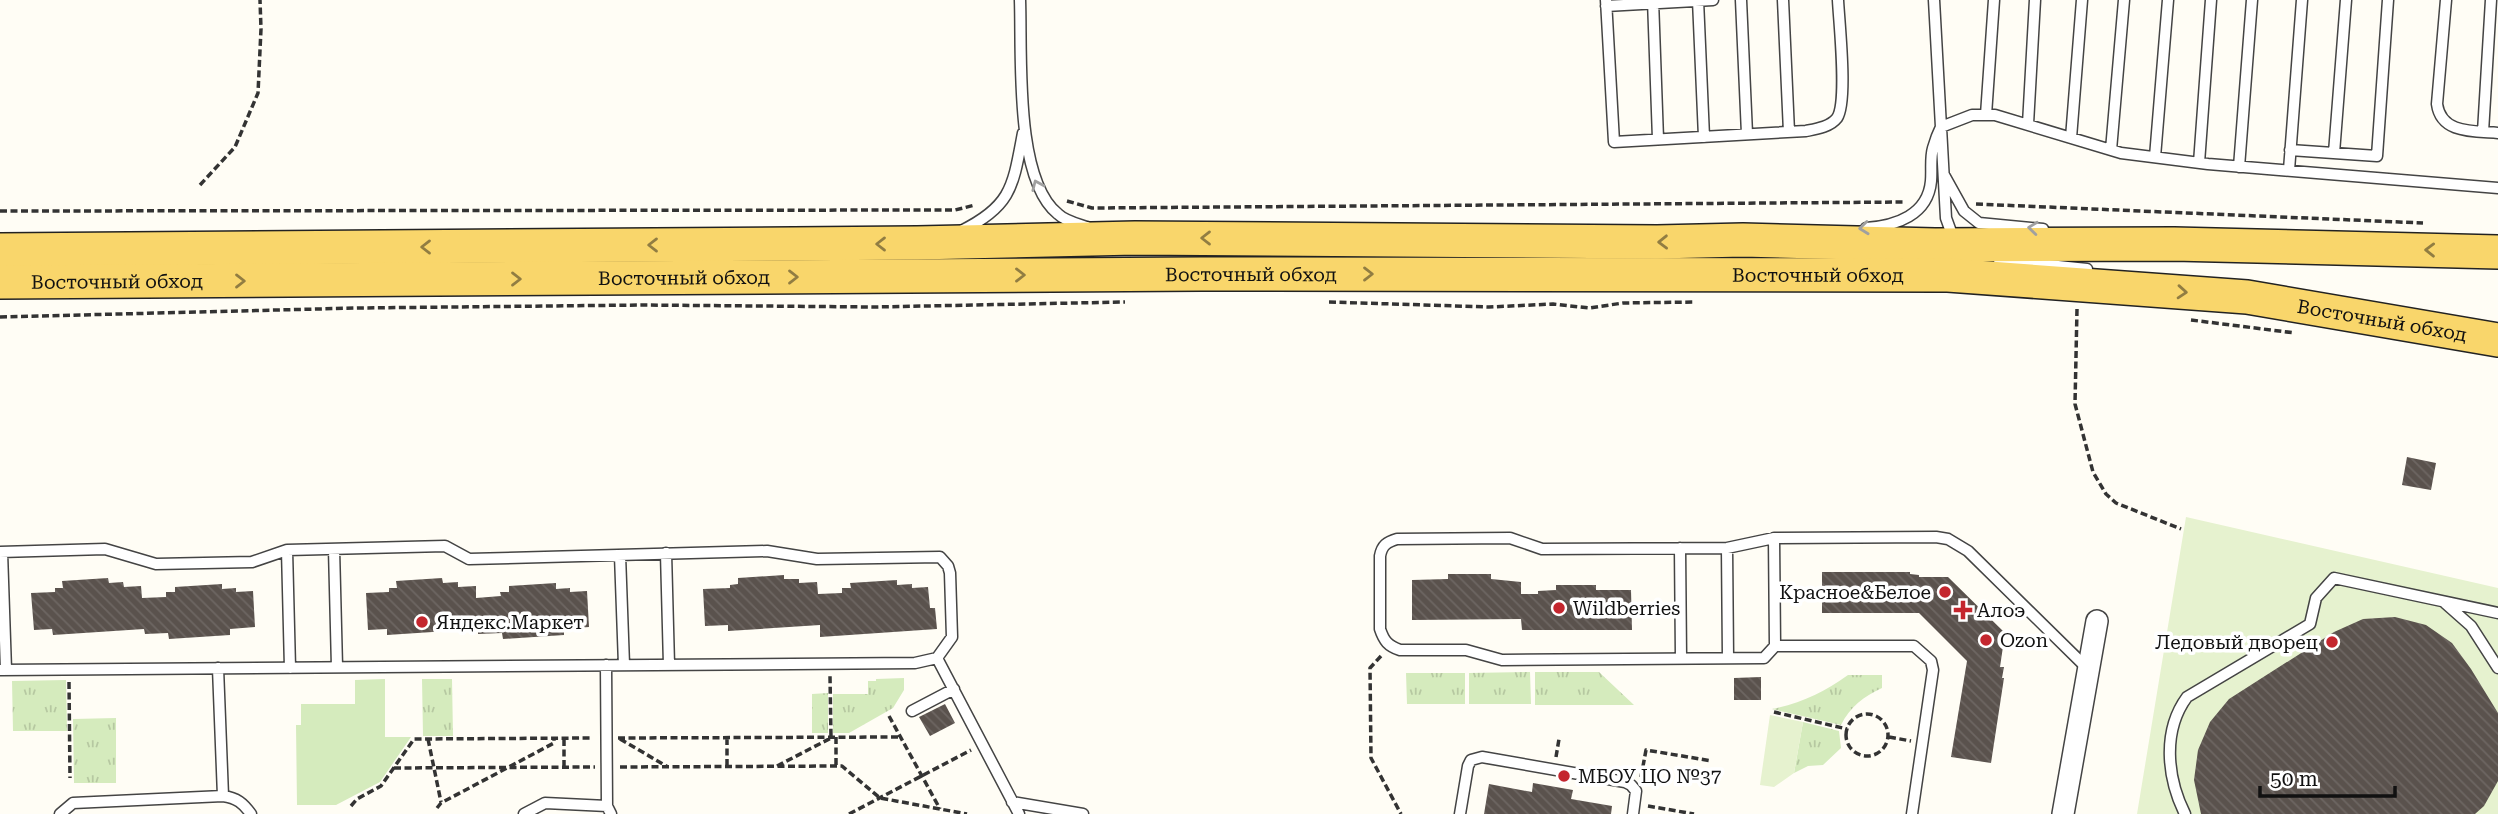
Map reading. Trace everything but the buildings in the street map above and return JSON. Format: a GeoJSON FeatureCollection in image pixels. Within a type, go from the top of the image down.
{"type":"FeatureCollection","features":[{"type":"Feature","properties":{"kind":"main road","name":"Восточный обход"},"geometry":{"type":"LineString","coordinates":[[0,250],[917,243],[1135,238],[1657,242],[1743,240],[1951,247],[2174,244],[2498,251]]}},
{"type":"Feature","properties":{"kind":"main road","name":"Восточный обход"},"geometry":{"type":"LineString","coordinates":[[0,282],[1201,274],[1948,275],[2247,297],[2498,340]]}},
{"type":"Feature","properties":{"kind":"street"},"geometry":{"type":"LineString","coordinates":[[2063,814],[2097,621]]}},
{"type":"Feature","properties":{"kind":"lane"},"geometry":{"type":"LineString","coordinates":[[1020,0],[1024,124],[1033,175],[1044,198],[1058,215],[1085,227],[1135,238]]}},
{"type":"Feature","properties":{"kind":"lane"},"geometry":{"type":"LineString","coordinates":[[1698,0],[1704,136]]}},
{"type":"Feature","properties":{"kind":"lane"},"geometry":{"type":"LineString","coordinates":[[1713,0],[1606,3],[1614,142],[1789,132],[1825,127],[1837,117],[1842,83],[1838,0]]}},
{"type":"Feature","properties":{"kind":"lane"},"geometry":{"type":"LineString","coordinates":[[1741,0],[1747,134]]}},
{"type":"Feature","properties":{"kind":"lane"},"geometry":{"type":"LineString","coordinates":[[1783,0],[1789,132]]}},
{"type":"Feature","properties":{"kind":"lane"},"geometry":{"type":"LineString","coordinates":[[1934,0],[1943,173],[1951,247],[2088,269],[2140,289]]}},
{"type":"Feature","properties":{"kind":"lane"},"geometry":{"type":"LineString","coordinates":[[1986,116],[1994,0]]}},
{"type":"Feature","properties":{"kind":"lane"},"geometry":{"type":"LineString","coordinates":[[2028,124],[2035,0]]}},
{"type":"Feature","properties":{"kind":"lane"},"geometry":{"type":"LineString","coordinates":[[2071,138],[2082,0]]}},
{"type":"Feature","properties":{"kind":"lane"},"geometry":{"type":"LineString","coordinates":[[2111,150],[2124,0]]}},
{"type":"Feature","properties":{"kind":"lane"},"geometry":{"type":"LineString","coordinates":[[2155,157],[2168,0]]}},
{"type":"Feature","properties":{"kind":"lane"},"geometry":{"type":"LineString","coordinates":[[2199,163],[2211,0]]}},
{"type":"Feature","properties":{"kind":"lane"},"geometry":{"type":"LineString","coordinates":[[2239,167],[2252,0]]}},
{"type":"Feature","properties":{"kind":"lane"},"geometry":{"type":"LineString","coordinates":[[2289,170],[2302,0]]}},
{"type":"Feature","properties":{"kind":"lane"},"geometry":{"type":"LineString","coordinates":[[2334,153],[2346,0]]}},
{"type":"Feature","properties":{"kind":"lane"},"geometry":{"type":"LineString","coordinates":[[2290,150],[2377,156],[2388,0]]}},
{"type":"Feature","properties":{"kind":"lane"},"geometry":{"type":"LineString","coordinates":[[2446,0],[2438,113],[2457,130],[2498,133]]}},
{"type":"Feature","properties":{"kind":"lane"},"geometry":{"type":"LineString","coordinates":[[2483,132],[2491,0]]}},
{"type":"Feature","properties":{"kind":"lane"},"geometry":{"type":"LineString","coordinates":[[1653,2],[1658,139]]}},
{"type":"Feature","properties":{"kind":"lane"},"geometry":{"type":"LineString","coordinates":[[1941,127],[1972,116],[1995,115],[2111,150],[2155,157],[2359,178],[2498,188]]}},
{"type":"Feature","properties":{"kind":"lane"},"geometry":{"type":"LineString","coordinates":[[917,243],[957,233],[984,220],[1001,204],[1014,181],[1024,124]]}},
{"type":"Feature","properties":{"kind":"lane"},"geometry":{"type":"LineString","coordinates":[[1743,240],[1845,230],[1896,223],[1908,218],[1925,202],[1931,184],[1933,149],[1941,127]]}},
{"type":"Feature","properties":{"kind":"lane"},"geometry":{"type":"LineString","coordinates":[[1943,173],[1964,211],[1979,223],[2059,231]]}},
{"type":"Feature","properties":{"kind":"lane"},"geometry":{"type":"LineString","coordinates":[[2072,233],[2174,244]]}},
{"type":"Feature","properties":{"kind":"lane"},"geometry":{"type":"LineString","coordinates":[[1627,274],[1687,263]]}},
{"type":"Feature","properties":{"kind":"lane"},"geometry":{"type":"LineString","coordinates":[[1774,538],[1775,646],[1764,658],[1502,660],[1466,650],[1400,650],[1383,639],[1380,617],[1380,556],[1382,547],[1388,541],[1397,539],[1510,538],[1542,549],[1727,548],[1774,538],[1948,539],[1968,551],[2089,670]]}},
{"type":"Feature","properties":{"kind":"lane"},"geometry":{"type":"LineString","coordinates":[[445,546],[469,559],[767,551],[817,559],[940,557],[950,573],[952,638],[937,658],[915,663],[3,670],[1,552],[105,549],[156,565],[252,562],[287,550],[334,549],[445,546]]}},
{"type":"Feature","properties":{"kind":"lane"},"geometry":{"type":"LineString","coordinates":[[1680,548],[1681,659]]}},
{"type":"Feature","properties":{"kind":"lane"},"geometry":{"type":"LineString","coordinates":[[1727,548],[1728,658]]}},
{"type":"Feature","properties":{"kind":"lane"},"geometry":{"type":"LineString","coordinates":[[334,549],[337,667]]}},
{"type":"Feature","properties":{"kind":"lane"},"geometry":{"type":"LineString","coordinates":[[287,550],[290,668]]}},
{"type":"Feature","properties":{"kind":"lane"},"geometry":{"type":"LineString","coordinates":[[666,553],[669,665]]}},
{"type":"Feature","properties":{"kind":"lane"},"geometry":{"type":"LineString","coordinates":[[620,555],[624,665]]}},
{"type":"Feature","properties":{"kind":"lane"},"geometry":{"type":"LineString","coordinates":[[2185,814],[2171,781],[2169,762],[2174,723],[2179,709],[2187,697],[2310,624],[2316,598],[2334,578],[2498,613]]}},
{"type":"Feature","properties":{"kind":"lane"},"geometry":{"type":"LineString","coordinates":[[2444,601],[2471,626],[2498,667]]}},
{"type":"Feature","properties":{"kind":"lane"},"geometry":{"type":"LineString","coordinates":[[1775,646],[1918,648],[1933,665],[1912,814]]}},
{"type":"Feature","properties":{"kind":"lane"},"geometry":{"type":"LineString","coordinates":[[937,658],[1019,814]]}},
{"type":"Feature","properties":{"kind":"lane"},"geometry":{"type":"LineString","coordinates":[[524,814],[545,803],[609,810],[606,767],[606,666]]}},
{"type":"Feature","properties":{"kind":"lane"},"geometry":{"type":"LineString","coordinates":[[218,668],[223,796]]}},
{"type":"Feature","properties":{"kind":"lane"},"geometry":{"type":"LineString","coordinates":[[912,711],[954,689]]}},
{"type":"Feature","properties":{"kind":"lane"},"geometry":{"type":"LineString","coordinates":[[1460,814],[1468,766],[1476,757],[1631,785],[1636,791],[1634,809]]}},
{"type":"Feature","properties":{"kind":"lane"},"geometry":{"type":"LineString","coordinates":[[61,814],[72,803],[223,796],[235,798],[251,814]]}},
{"type":"Feature","properties":{"kind":"lane"},"geometry":{"type":"LineString","coordinates":[[1013,802],[1083,814]]}},
{"type":"Feature","properties":{"kind":"path"},"geometry":{"type":"LineString","coordinates":[[200,185],[235,147],[258,93],[260,0]]}},
{"type":"Feature","properties":{"kind":"path"},"geometry":{"type":"LineString","coordinates":[[1063,197],[1069,202],[1093,208],[1914,202]]}},
{"type":"Feature","properties":{"kind":"path"},"geometry":{"type":"LineString","coordinates":[[0,211],[955,210],[978,203]]}},
{"type":"Feature","properties":{"kind":"path"},"geometry":{"type":"LineString","coordinates":[[1974,204],[2429,223]]}},
{"type":"Feature","properties":{"kind":"path"},"geometry":{"type":"LineString","coordinates":[[0,317],[357,307],[875,307],[1133,302]]}},
{"type":"Feature","properties":{"kind":"path"},"geometry":{"type":"LineString","coordinates":[[1326,302],[1489,307],[1553,304],[1589,308],[1622,303],[1705,302]]}},
{"type":"Feature","properties":{"kind":"path"},"geometry":{"type":"LineString","coordinates":[[2077,304],[2075,404],[2093,472],[2106,494],[2116,503],[2181,528]]}},
{"type":"Feature","properties":{"kind":"path"},"geometry":{"type":"LineString","coordinates":[[2183,319],[2305,334]]}},
{"type":"Feature","properties":{"kind":"path"},"geometry":{"type":"LineString","coordinates":[[1390,646],[1370,667],[1371,758],[1401,814]]}},
{"type":"Feature","properties":{"kind":"path"},"geometry":{"type":"LineString","coordinates":[[775,766],[831,738],[830,664]]}},
{"type":"Feature","properties":{"kind":"path"},"geometry":{"type":"LineString","coordinates":[[69,669],[70,778]]}},
{"type":"Feature","properties":{"kind":"path"},"geometry":{"type":"LineString","coordinates":[[1774,712],[1847,729]]}},
{"type":"Feature","properties":{"kind":"path"},"geometry":{"type":"LineString","coordinates":[[1870,713],[1884,721],[1889,737],[1881,751],[1865,756],[1851,748],[1847,741],[1847,729],[1854,718],[1870,713]]}},
{"type":"Feature","properties":{"kind":"path"},"geometry":{"type":"LineString","coordinates":[[889,716],[940,809]]}},
{"type":"Feature","properties":{"kind":"path"},"geometry":{"type":"LineString","coordinates":[[836,737],[836,766]]}},
{"type":"Feature","properties":{"kind":"path"},"geometry":{"type":"LineString","coordinates":[[1889,737],[1922,743]]}},
{"type":"Feature","properties":{"kind":"path"},"geometry":{"type":"LineString","coordinates":[[564,738],[564,768]]}},
{"type":"Feature","properties":{"kind":"path"},"geometry":{"type":"LineString","coordinates":[[619,738],[669,767]]}},
{"type":"Feature","properties":{"kind":"path"},"geometry":{"type":"LineString","coordinates":[[727,738],[727,767]]}},
{"type":"Feature","properties":{"kind":"path"},"geometry":{"type":"LineString","coordinates":[[428,739],[440,803]]}},
{"type":"Feature","properties":{"kind":"path"},"geometry":{"type":"LineString","coordinates":[[437,808],[440,803],[554,743],[554,739]]}},
{"type":"Feature","properties":{"kind":"path"},"geometry":{"type":"LineString","coordinates":[[849,814],[982,744]]}},
{"type":"Feature","properties":{"kind":"path"},"geometry":{"type":"LineString","coordinates":[[1631,785],[1641,778],[1646,750],[1712,761]]}},
{"type":"Feature","properties":{"kind":"path"},"geometry":{"type":"LineString","coordinates":[[394,768],[842,766],[880,798],[967,814]]}},
{"type":"Feature","properties":{"kind":"path"},"geometry":{"type":"LineString","coordinates":[[1634,809],[1694,814]]}},
{"type":"Feature","properties":{"kind":"green space","name":"Ледовый дворец"},"geometry":{"type":"Polygon","coordinates":[[[2186,517],[2498,588],[2498,814],[2137,814],[2186,517]]]}},
{"type":"Feature","properties":{"kind":"green space"},"geometry":{"type":"Polygon","coordinates":[[[1530,672],[1531,704],[1469,704],[1469,673],[1530,672]]]}},
{"type":"Feature","properties":{"kind":"green space"},"geometry":{"type":"Polygon","coordinates":[[[1535,672],[1599,672],[1634,705],[1535,705],[1535,672]]]}},
{"type":"Feature","properties":{"kind":"green space"},"geometry":{"type":"Polygon","coordinates":[[[1406,673],[1465,673],[1465,704],[1407,704],[1406,673]]]}},
{"type":"Feature","properties":{"kind":"green space"},"geometry":{"type":"Polygon","coordinates":[[[1848,675],[1882,675],[1882,688],[1858,703],[1841,725],[1772,709],[1812,696],[1848,675]]]}},
{"type":"Feature","properties":{"kind":"green space"},"geometry":{"type":"Polygon","coordinates":[[[904,678],[904,690],[893,708],[849,733],[833,733],[833,694],[868,694],[868,681],[904,678]]]}},
{"type":"Feature","properties":{"kind":"green space"},"geometry":{"type":"Polygon","coordinates":[[[385,679],[385,737],[411,737],[380,782],[336,805],[297,805],[296,725],[301,725],[301,704],[355,704],[355,680],[385,679]]]}},
{"type":"Feature","properties":{"kind":"green space"},"geometry":{"type":"Polygon","coordinates":[[[422,679],[452,679],[453,736],[423,736],[422,679]]]}},
{"type":"Feature","properties":{"kind":"green space"},"geometry":{"type":"Polygon","coordinates":[[[66,680],[67,731],[13,731],[12,681],[66,680]]]}},
{"type":"Feature","properties":{"kind":"green space"},"geometry":{"type":"Polygon","coordinates":[[[828,693],[828,733],[812,733],[812,694],[828,693]]]}},
{"type":"Feature","properties":{"kind":"green space"},"geometry":{"type":"Polygon","coordinates":[[[1770,715],[1803,722],[1794,773],[1774,787],[1760,785],[1770,715]]]}},
{"type":"Feature","properties":{"kind":"green space"},"geometry":{"type":"Polygon","coordinates":[[[116,718],[116,783],[74,783],[73,719],[116,718]]]}},
{"type":"Feature","properties":{"kind":"green space"},"geometry":{"type":"Polygon","coordinates":[[[1803,722],[1839,731],[1841,748],[1823,765],[1808,766],[1794,773],[1803,722]]]}},
{"type":"Feature","properties":{"kind":"place","name":"Красное&Белое"},"geometry":{"type":"Point","coordinates":[1945,592]}},
{"type":"Feature","properties":{"kind":"place","name":"Wildberries"},"geometry":{"type":"Point","coordinates":[1559,608]}},
{"type":"Feature","properties":{"kind":"place","name":"Алоэ"},"geometry":{"type":"Point","coordinates":[1963,610]}},
{"type":"Feature","properties":{"kind":"place","name":"Яндекс.Маркет"},"geometry":{"type":"Point","coordinates":[422,622]}},
{"type":"Feature","properties":{"kind":"place","name":"Ozon"},"geometry":{"type":"Point","coordinates":[1986,640]}},
{"type":"Feature","properties":{"kind":"place","name":"Ледовый дворец"},"geometry":{"type":"Point","coordinates":[2332,642]}},
{"type":"Feature","properties":{"kind":"place","name":"МБОУ ЦО №37"},"geometry":{"type":"Point","coordinates":[1564,776]}}]}
